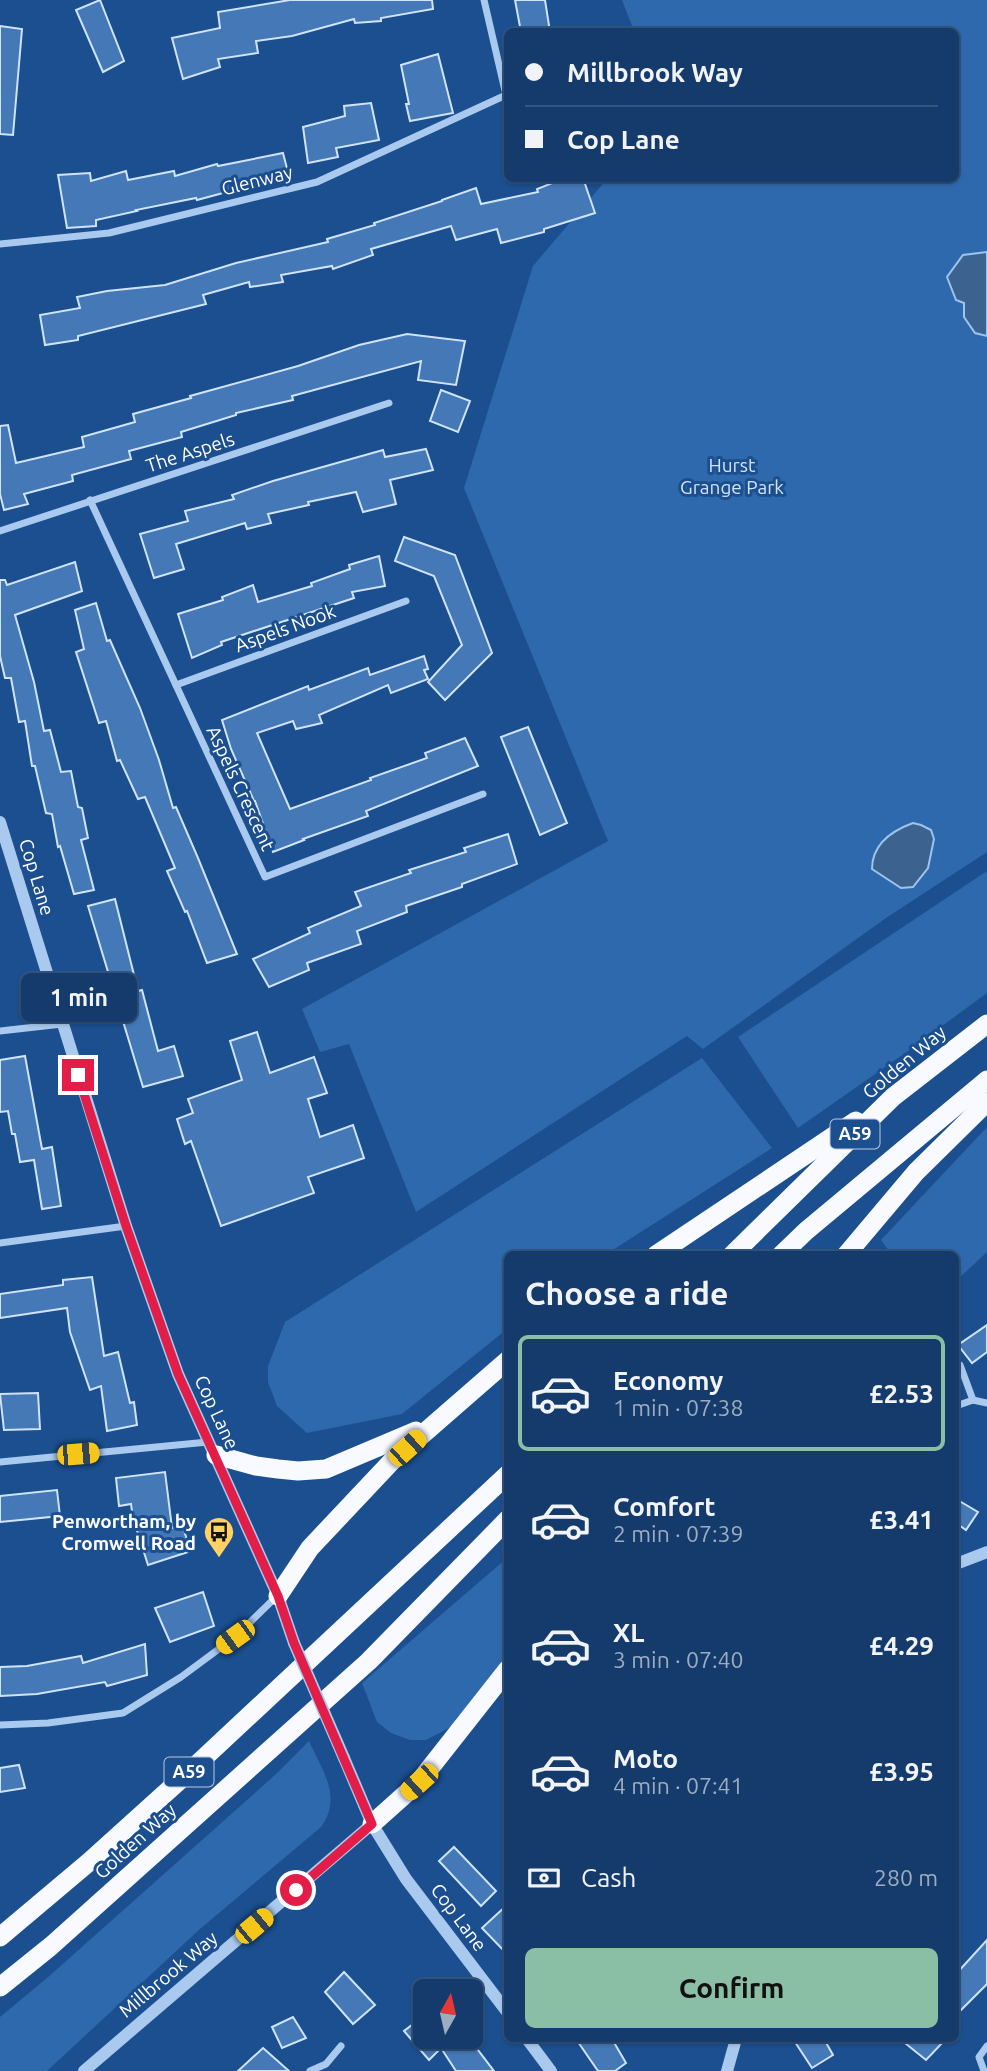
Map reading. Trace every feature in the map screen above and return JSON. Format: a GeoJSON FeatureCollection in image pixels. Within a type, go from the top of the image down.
{"type":"FeatureCollection","features":[{"type":"Feature","properties":{"kind":"highway","name":"Golden Way"},"geometry":{"type":"LineString","coordinates":[[736,1251],[893,1097],[987,1024]]}},
{"type":"Feature","properties":{"kind":"highway","name":"A59"},"geometry":{"type":"LineString","coordinates":[[785,1251],[987,1080]]}},
{"type":"Feature","properties":{"kind":"highway"},"geometry":{"type":"LineString","coordinates":[[662,1251],[893,1097]]}},
{"type":"Feature","properties":{"kind":"highway"},"geometry":{"type":"LineString","coordinates":[[849,1251],[916,1172],[987,1102]]}},
{"type":"Feature","properties":{"kind":"highway"},"geometry":{"type":"LineString","coordinates":[[278,1596],[310,1548],[392,1461],[504,1363]]}},
{"type":"Feature","properties":{"kind":"highway"},"geometry":{"type":"LineString","coordinates":[[212,1448],[256,1466],[298,1471],[326,1469],[436,1422]]}},
{"type":"Feature","properties":{"kind":"highway","name":"Golden Way"},"geometry":{"type":"LineString","coordinates":[[0,1937],[181,1779],[504,1478]]}},
{"type":"Feature","properties":{"kind":"highway","name":"Golden Way"},"geometry":{"type":"LineString","coordinates":[[0,1987],[51,1946],[369,1661],[504,1523]]}},
{"type":"Feature","properties":{"kind":"highway"},"geometry":{"type":"LineString","coordinates":[[372,1824],[419,1782],[504,1674]]}},
{"type":"Feature","properties":{"kind":"street","name":"Glenway"},"geometry":{"type":"LineString","coordinates":[[484,0],[504,86]]}},
{"type":"Feature","properties":{"kind":"street","name":"Glenway"},"geometry":{"type":"LineString","coordinates":[[0,244],[110,233],[317,182],[504,96]]}},
{"type":"Feature","properties":{"kind":"street","name":"The Aspels"},"geometry":{"type":"LineString","coordinates":[[0,531],[389,403]]}},
{"type":"Feature","properties":{"kind":"street","name":"Aspels Crescent"},"geometry":{"type":"LineString","coordinates":[[90,500],[265,877],[483,794]]}},
{"type":"Feature","properties":{"kind":"street","name":"Aspels Nook"},"geometry":{"type":"LineString","coordinates":[[176,685],[406,601]]}},
{"type":"Feature","properties":{"kind":"street","name":"Cop Lane"},"geometry":{"type":"LineString","coordinates":[[0,822],[126,1226],[178,1374],[278,1596],[294,1643],[372,1824],[406,1879],[504,2008]]}},
{"type":"Feature","properties":{"kind":"street"},"geometry":{"type":"LineString","coordinates":[[0,1031],[62,1024]]}},
{"type":"Feature","properties":{"kind":"street"},"geometry":{"type":"LineString","coordinates":[[0,1243],[126,1226]]}},
{"type":"Feature","properties":{"kind":"street"},"geometry":{"type":"LineString","coordinates":[[960,1365],[973,1400]]}},
{"type":"Feature","properties":{"kind":"street"},"geometry":{"type":"LineString","coordinates":[[959,1405],[973,1400],[987,1403]]}},
{"type":"Feature","properties":{"kind":"street"},"geometry":{"type":"LineString","coordinates":[[0,1462],[212,1448]]}},
{"type":"Feature","properties":{"kind":"street"},"geometry":{"type":"LineString","coordinates":[[959,1563],[987,1552]]}},
{"type":"Feature","properties":{"kind":"street"},"geometry":{"type":"LineString","coordinates":[[0,1725],[48,1723],[123,1713],[181,1677],[235,1637],[278,1596]]}},
{"type":"Feature","properties":{"kind":"street","name":"Millbrook Way"},"geometry":{"type":"LineString","coordinates":[[84,2071],[372,1824]]}},
{"type":"Feature","properties":{"kind":"street"},"geometry":{"type":"LineString","coordinates":[[529,2042],[551,2071]]}},
{"type":"Feature","properties":{"kind":"street"},"geometry":{"type":"LineString","coordinates":[[727,2071],[735,2042]]}},
{"type":"Feature","properties":{"kind":"street"},"geometry":{"type":"LineString","coordinates":[[310,2071],[327,2064],[341,2046]]}},
{"type":"Feature","properties":{"kind":"street"},"geometry":{"type":"LineString","coordinates":[[984,2071],[979,2057],[987,2046]]}},
{"type":"Feature","properties":{"kind":"green space","name":"Hurst Grange Park"},"geometry":{"type":"Polygon","coordinates":[[[622,0],[987,0],[987,852],[886,918],[703,1049],[687,1036],[416,1212],[349,1044],[320,1052],[302,1009],[608,841],[464,488],[533,266],[604,182],[959,182],[959,28],[633,28],[622,0]]]}},
{"type":"Feature","properties":{"kind":"green space"},"geometry":{"type":"Polygon","coordinates":[[[987,871],[987,993],[798,1128],[738,1037],[987,871]]]}},
{"type":"Feature","properties":{"kind":"green space"},"geometry":{"type":"Polygon","coordinates":[[[702,1058],[772,1148],[611,1251],[504,1251],[504,1331],[402,1414],[307,1433],[277,1406],[268,1382],[268,1366],[285,1322],[702,1058]]]}},
{"type":"Feature","properties":{"kind":"green space"},"geometry":{"type":"Polygon","coordinates":[[[987,1127],[987,1252],[959,1278],[959,1251],[889,1251],[881,1240],[987,1127]]]}},
{"type":"Feature","properties":{"kind":"green space"},"geometry":{"type":"Polygon","coordinates":[[[504,1561],[504,1665],[466,1713],[449,1728],[426,1740],[410,1740],[391,1733],[377,1722],[362,1683],[504,1561]]]}},
{"type":"Feature","properties":{"kind":"green space"},"geometry":{"type":"Polygon","coordinates":[[[309,1741],[324,1773],[330,1794],[327,1816],[321,1827],[200,1929],[47,2071],[0,2071],[0,2017],[275,1775],[309,1741]]]}},
{"type":"Feature","properties":{"kind":"shaded area"},"geometry":{"type":"Polygon","coordinates":[[[987,252],[987,336],[975,333],[964,317],[964,303],[956,300],[947,277],[963,255],[987,252]]]}},
{"type":"Feature","properties":{"kind":"shaded area"},"geometry":{"type":"Polygon","coordinates":[[[913,823],[931,830],[934,839],[928,868],[913,887],[901,888],[872,869],[873,860],[884,840],[913,823]]]}},
{"type":"Feature","properties":{"kind":"building"},"geometry":{"type":"Polygon","coordinates":[[[100,0],[124,61],[103,72],[76,10],[100,0]]]}},
{"type":"Feature","properties":{"kind":"building"},"geometry":{"type":"Polygon","coordinates":[[[290,0],[432,0],[433,9],[381,18],[381,21],[355,23],[354,19],[292,36],[256,41],[258,53],[218,59],[220,67],[183,79],[172,38],[220,28],[218,12],[290,0]]]}},
{"type":"Feature","properties":{"kind":"building"},"geometry":{"type":"Polygon","coordinates":[[[515,0],[545,0],[549,28],[520,28],[515,0]]]}},
{"type":"Feature","properties":{"kind":"building"},"geometry":{"type":"Polygon","coordinates":[[[0,26],[22,29],[13,135],[0,134],[0,26]]]}},
{"type":"Feature","properties":{"kind":"building"},"geometry":{"type":"Polygon","coordinates":[[[438,54],[453,113],[410,121],[401,65],[438,54]]]}},
{"type":"Feature","properties":{"kind":"building"},"geometry":{"type":"Polygon","coordinates":[[[371,103],[379,140],[336,148],[338,157],[308,163],[303,127],[345,116],[344,106],[371,103]]]}},
{"type":"Feature","properties":{"kind":"building"},"geometry":{"type":"Polygon","coordinates":[[[283,153],[290,180],[136,210],[96,220],[96,226],[67,228],[58,175],[90,173],[91,181],[126,171],[128,180],[174,171],[175,176],[217,164],[218,166],[283,153]]]}},
{"type":"Feature","properties":{"kind":"building"},"geometry":{"type":"Polygon","coordinates":[[[555,182],[584,182],[595,213],[544,229],[544,232],[501,243],[497,229],[456,240],[451,226],[371,249],[373,255],[333,269],[332,266],[281,275],[283,282],[250,287],[249,282],[203,295],[206,304],[78,336],[78,340],[45,345],[40,315],[80,308],[77,297],[165,285],[236,263],[328,242],[327,239],[375,225],[374,223],[476,188],[481,204],[538,192],[537,189],[555,182]]]}},
{"type":"Feature","properties":{"kind":"building"},"geometry":{"type":"Polygon","coordinates":[[[407,334],[465,341],[456,385],[418,380],[421,361],[292,396],[293,400],[236,413],[181,432],[182,437],[129,451],[131,459],[72,475],[73,481],[24,494],[28,504],[4,510],[0,494],[0,426],[8,425],[16,463],[84,447],[82,437],[135,422],[133,414],[298,366],[359,345],[407,334]]]}},
{"type":"Feature","properties":{"kind":"building"},"geometry":{"type":"Polygon","coordinates":[[[441,390],[470,401],[458,432],[430,421],[441,390]]]}},
{"type":"Feature","properties":{"kind":"building"},"geometry":{"type":"Polygon","coordinates":[[[426,449],[433,470],[390,480],[396,504],[363,512],[356,492],[268,514],[271,523],[247,529],[245,523],[176,544],[184,569],[154,578],[140,534],[188,521],[185,511],[234,499],[232,495],[273,481],[383,450],[385,457],[426,449]]]}},
{"type":"Feature","properties":{"kind":"building"},"geometry":{"type":"Polygon","coordinates":[[[404,537],[455,555],[492,653],[445,700],[428,682],[462,645],[434,576],[395,561],[404,537]]]}},
{"type":"Feature","properties":{"kind":"building"},"geometry":{"type":"Polygon","coordinates":[[[379,556],[385,586],[352,592],[354,598],[221,642],[222,645],[192,658],[178,614],[223,600],[222,597],[253,585],[258,602],[312,586],[311,583],[350,569],[349,565],[379,556]]]}},
{"type":"Feature","properties":{"kind":"building"},"geometry":{"type":"Polygon","coordinates":[[[75,562],[82,591],[15,615],[34,682],[44,731],[50,730],[61,772],[71,771],[78,807],[82,808],[88,838],[81,840],[94,890],[74,894],[60,846],[58,847],[52,814],[46,813],[35,766],[32,766],[25,721],[19,722],[11,678],[5,678],[0,656],[0,580],[5,580],[7,585],[75,562]]]}},
{"type":"Feature","properties":{"kind":"building"},"geometry":{"type":"Polygon","coordinates":[[[96,603],[107,641],[110,640],[140,708],[173,808],[176,807],[237,954],[207,963],[187,911],[185,912],[167,871],[175,868],[145,797],[138,799],[120,760],[117,761],[106,721],[99,723],[76,652],[84,649],[75,610],[96,603]]]}},
{"type":"Feature","properties":{"kind":"building"},"geometry":{"type":"Polygon","coordinates":[[[424,656],[428,669],[424,670],[428,679],[391,693],[388,685],[319,715],[322,723],[296,729],[293,721],[257,733],[290,809],[427,758],[425,753],[465,738],[478,766],[366,811],[368,816],[273,852],[222,720],[308,686],[309,690],[368,668],[370,675],[424,656]]]}},
{"type":"Feature","properties":{"kind":"building"},"geometry":{"type":"Polygon","coordinates":[[[528,727],[567,823],[540,835],[501,737],[528,727]]]}},
{"type":"Feature","properties":{"kind":"building"},"geometry":{"type":"Polygon","coordinates":[[[508,834],[517,864],[406,906],[407,912],[357,931],[361,944],[307,963],[309,970],[269,987],[253,959],[310,933],[308,928],[361,906],[355,892],[411,873],[409,870],[466,852],[464,848],[508,834]]]}},
{"type":"Feature","properties":{"kind":"building"},"geometry":{"type":"Polygon","coordinates":[[[115,899],[138,991],[142,990],[158,1051],[174,1046],[183,1076],[143,1087],[88,906],[115,899]]]}},
{"type":"Feature","properties":{"kind":"building"},"geometry":{"type":"Polygon","coordinates":[[[257,1032],[270,1073],[314,1057],[327,1093],[308,1099],[320,1137],[353,1125],[364,1158],[308,1177],[314,1193],[221,1226],[191,1141],[185,1144],[177,1119],[193,1113],[188,1099],[242,1080],[230,1041],[257,1032]]]}},
{"type":"Feature","properties":{"kind":"building"},"geometry":{"type":"Polygon","coordinates":[[[25,1056],[42,1149],[52,1147],[61,1206],[42,1209],[34,1160],[20,1162],[8,1111],[0,1112],[0,1060],[25,1056]]]}},
{"type":"Feature","properties":{"kind":"building"},"geometry":{"type":"Polygon","coordinates":[[[92,1277],[104,1356],[118,1352],[130,1403],[134,1402],[137,1425],[107,1431],[101,1386],[90,1390],[70,1332],[67,1308],[0,1318],[0,1294],[63,1285],[63,1280],[92,1277]]]}},
{"type":"Feature","properties":{"kind":"building"},"geometry":{"type":"Polygon","coordinates":[[[987,1325],[987,1352],[972,1363],[959,1344],[987,1325]]]}},
{"type":"Feature","properties":{"kind":"building"},"geometry":{"type":"Polygon","coordinates":[[[38,1393],[40,1429],[4,1430],[0,1394],[38,1393]]]}},
{"type":"Feature","properties":{"kind":"building"},"geometry":{"type":"Polygon","coordinates":[[[165,1472],[172,1528],[182,1525],[191,1551],[148,1565],[131,1504],[119,1506],[116,1478],[165,1472]]]}},
{"type":"Feature","properties":{"kind":"building"},"geometry":{"type":"Polygon","coordinates":[[[57,1490],[60,1516],[0,1522],[0,1496],[57,1490]]]}},
{"type":"Feature","properties":{"kind":"building"},"geometry":{"type":"Polygon","coordinates":[[[959,1501],[978,1512],[966,1530],[959,1525],[959,1501]]]}},
{"type":"Feature","properties":{"kind":"building"},"geometry":{"type":"Polygon","coordinates":[[[203,1592],[214,1626],[170,1642],[155,1608],[203,1592]]]}},
{"type":"Feature","properties":{"kind":"building"},"geometry":{"type":"Polygon","coordinates":[[[145,1644],[147,1675],[107,1686],[105,1682],[37,1694],[0,1696],[0,1667],[27,1666],[81,1656],[83,1663],[145,1644]]]}},
{"type":"Feature","properties":{"kind":"building"},"geometry":{"type":"Polygon","coordinates":[[[19,1765],[25,1788],[0,1792],[0,1768],[19,1765]]]}},
{"type":"Feature","properties":{"kind":"building"},"geometry":{"type":"Polygon","coordinates":[[[454,1847],[496,1891],[481,1906],[439,1861],[454,1847]]]}},
{"type":"Feature","properties":{"kind":"building"},"geometry":{"type":"Polygon","coordinates":[[[504,1908],[504,1951],[482,1928],[504,1908]]]}},
{"type":"Feature","properties":{"kind":"building"},"geometry":{"type":"Polygon","coordinates":[[[987,1940],[987,1984],[959,2012],[959,1971],[987,1940]]]}},
{"type":"Feature","properties":{"kind":"building"},"geometry":{"type":"Polygon","coordinates":[[[344,1972],[375,2005],[353,2024],[325,1992],[344,1972]]]}},
{"type":"Feature","properties":{"kind":"building"},"geometry":{"type":"Polygon","coordinates":[[[293,2017],[306,2038],[282,2048],[272,2027],[293,2017]]]}},
{"type":"Feature","properties":{"kind":"building"},"geometry":{"type":"Polygon","coordinates":[[[413,2024],[413,2041],[404,2031],[413,2024]]]}},
{"type":"Feature","properties":{"kind":"building"},"geometry":{"type":"Polygon","coordinates":[[[578,2042],[614,2042],[626,2063],[615,2071],[598,2071],[578,2042]]]}},
{"type":"Feature","properties":{"kind":"building"},"geometry":{"type":"Polygon","coordinates":[[[795,2042],[826,2042],[833,2055],[812,2068],[795,2042]]]}},
{"type":"Feature","properties":{"kind":"building"},"geometry":{"type":"Polygon","coordinates":[[[904,2042],[943,2042],[926,2060],[904,2042]]]}},
{"type":"Feature","properties":{"kind":"building"},"geometry":{"type":"Polygon","coordinates":[[[263,2048],[289,2071],[238,2071],[263,2048]]]}},
{"type":"Feature","properties":{"kind":"building"},"geometry":{"type":"Polygon","coordinates":[[[420,2049],[440,2049],[429,2060],[420,2049]]]}},
{"type":"Feature","properties":{"kind":"building"},"geometry":{"type":"Polygon","coordinates":[[[442,2049],[477,2049],[494,2071],[456,2071],[442,2049]]]}},
{"type":"Feature","properties":{"kind":"place","name":"Penwortham, by Cromwell Road"},"geometry":{"type":"Point","coordinates":[219,1559]}},
{"type":"Feature","properties":{"kind":"route"},"geometry":{"type":"LineString","coordinates":[[78,1075],[126,1226],[178,1374],[278,1596],[294,1643],[372,1824],[296,1890]]}}]}
